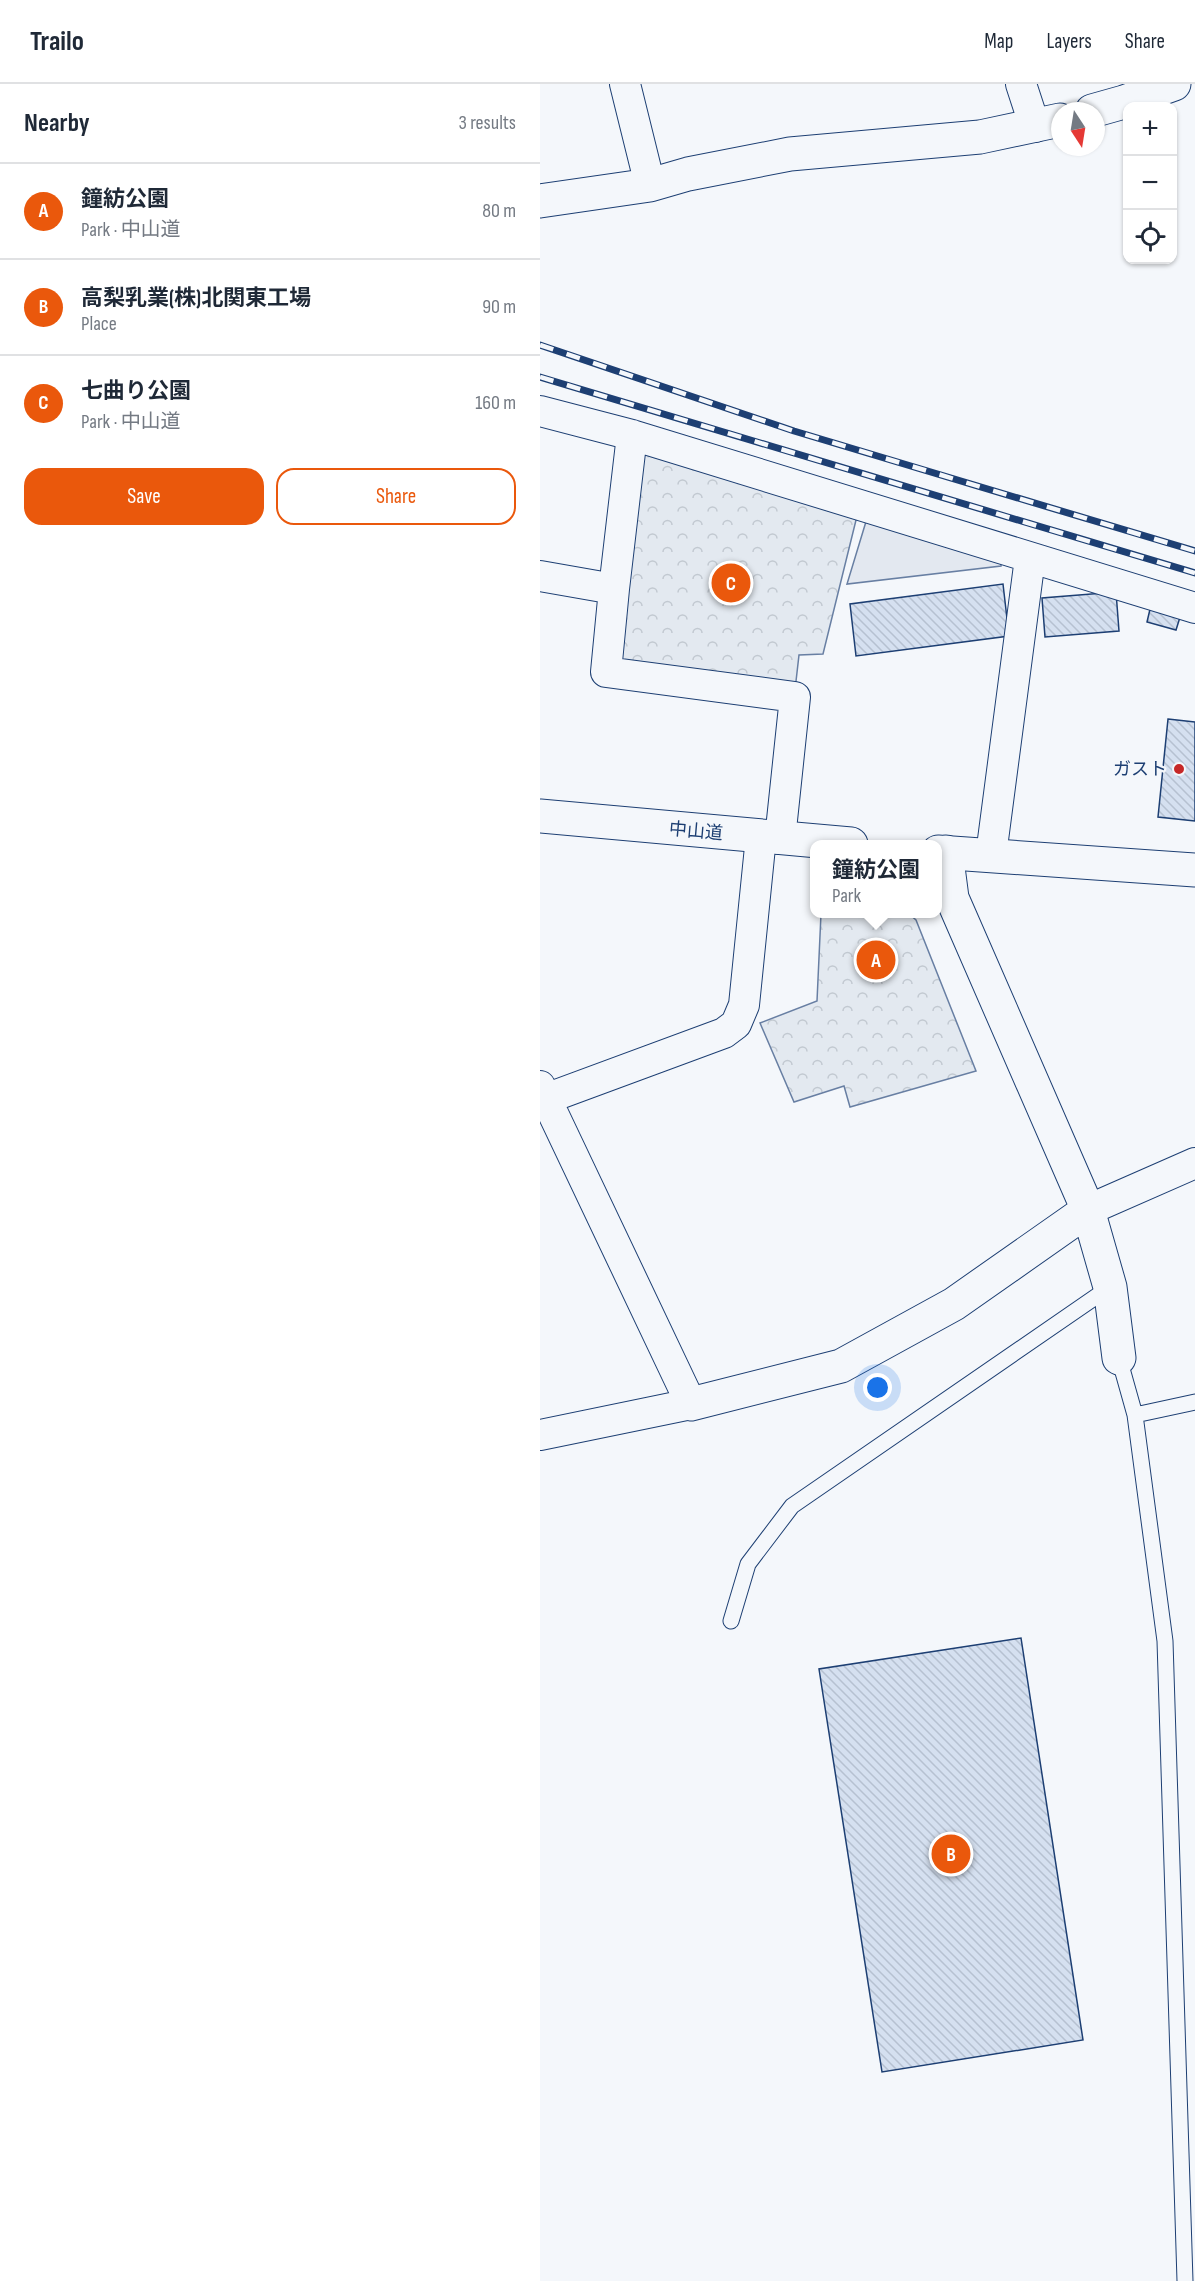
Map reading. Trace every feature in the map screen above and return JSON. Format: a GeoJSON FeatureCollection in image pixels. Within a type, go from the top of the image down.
{"type":"FeatureCollection","features":[{"type":"Feature","properties":{"kind":"main road"},"geometry":{"type":"LineString","coordinates":[[1105,107],[1174,84]]}},
{"type":"Feature","properties":{"kind":"main road"},"geometry":{"type":"LineString","coordinates":[[540,201],[650,185],[688,174],[790,154],[980,137],[1048,123]]}},
{"type":"Feature","properties":{"kind":"main road","name":"中山道"},"geometry":{"type":"LineString","coordinates":[[540,816],[810,841]]}},
{"type":"Feature","properties":{"kind":"main road"},"geometry":{"type":"LineString","coordinates":[[1119,1358],[1110,1287],[1088,1210],[952,898],[942,852],[1195,870]]}},
{"type":"Feature","properties":{"kind":"main road"},"geometry":{"type":"LineString","coordinates":[[691,1404],[841,1366],[954,1304],[1088,1210]]}},
{"type":"Feature","properties":{"kind":"street"},"geometry":{"type":"LineString","coordinates":[[625,84],[650,185]]}},
{"type":"Feature","properties":{"kind":"street"},"geometry":{"type":"LineString","coordinates":[[1021,84],[1048,123]]}},
{"type":"Feature","properties":{"kind":"street"},"geometry":{"type":"LineString","coordinates":[[540,411],[632,435],[1195,608]]}},
{"type":"Feature","properties":{"kind":"street"},"geometry":{"type":"LineString","coordinates":[[540,1435],[691,1404],[542,1095],[724,1033],[736,1024],[744,1005],[795,697],[606,672],[632,435]]}},
{"type":"Feature","properties":{"kind":"street"},"geometry":{"type":"LineString","coordinates":[[991,855],[1030,558]]}},
{"type":"Feature","properties":{"kind":"street"},"geometry":{"type":"LineString","coordinates":[[540,576],[614,589]]}},
{"type":"Feature","properties":{"kind":"street"},"geometry":{"type":"LineString","coordinates":[[1088,1210],[1195,1163]]}},
{"type":"Feature","properties":{"kind":"lane"},"geometry":{"type":"LineString","coordinates":[[732,1621],[748,1564],[792,1506],[1110,1287]]}},
{"type":"Feature","properties":{"kind":"lane"},"geometry":{"type":"LineString","coordinates":[[1119,1358],[1135,1415],[1165,1641],[1185,2281]]}},
{"type":"Feature","properties":{"kind":"lane"},"geometry":{"type":"LineString","coordinates":[[1135,1415],[1195,1402]]}},
{"type":"Feature","properties":{"kind":"green space"},"geometry":{"type":"Polygon","coordinates":[[[637,442],[858,512],[823,654],[799,655],[795,690],[612,666],[637,442]]]}},
{"type":"Feature","properties":{"kind":"green space"},"geometry":{"type":"Polygon","coordinates":[[[821,918],[914,918],[976,1071],[850,1107],[844,1086],[794,1102],[760,1023],[817,1001],[821,918]]]}},
{"type":"Feature","properties":{"kind":"shaded area"},"geometry":{"type":"Polygon","coordinates":[[[868,515],[1002,556],[1001,566],[847,584],[868,515]]]}},
{"type":"Feature","properties":{"kind":"building"},"geometry":{"type":"Polygon","coordinates":[[[1003,584],[1009,636],[856,656],[850,604],[1003,584]]]}},
{"type":"Feature","properties":{"kind":"building"},"geometry":{"type":"Polygon","coordinates":[[[1116,592],[1119,631],[1045,637],[1042,598],[1116,592]]]}},
{"type":"Feature","properties":{"kind":"building"},"geometry":{"type":"Polygon","coordinates":[[[1151,605],[1181,614],[1176,630],[1147,622],[1151,605]]]}},
{"type":"Feature","properties":{"kind":"building","name":"ガスト"},"geometry":{"type":"Polygon","coordinates":[[[1168,719],[1195,722],[1195,821],[1158,817],[1168,719]]]}},
{"type":"Feature","properties":{"kind":"building"},"geometry":{"type":"Polygon","coordinates":[[[1021,1638],[1083,2040],[882,2072],[819,1669],[1021,1638]]]}},
{"type":"Feature","properties":{"kind":"railway"},"geometry":{"type":"LineString","coordinates":[[540,345],[794,431],[1195,551]]}},
{"type":"Feature","properties":{"kind":"railway"},"geometry":{"type":"LineString","coordinates":[[540,377],[1195,573]]}},
{"type":"Feature","properties":{"kind":"place","name":"七曲り公園"},"geometry":{"type":"Point","coordinates":[731,583]}},
{"type":"Feature","properties":{"kind":"place","name":"ガスト"},"geometry":{"type":"Point","coordinates":[1179,769]}},
{"type":"Feature","properties":{"kind":"place","name":"鐘紡公園"},"geometry":{"type":"Point","coordinates":[876,960]}},
{"type":"Feature","properties":{"kind":"place","name":"高梨乳業(株)北関東工場"},"geometry":{"type":"Point","coordinates":[951,1854]}}]}
